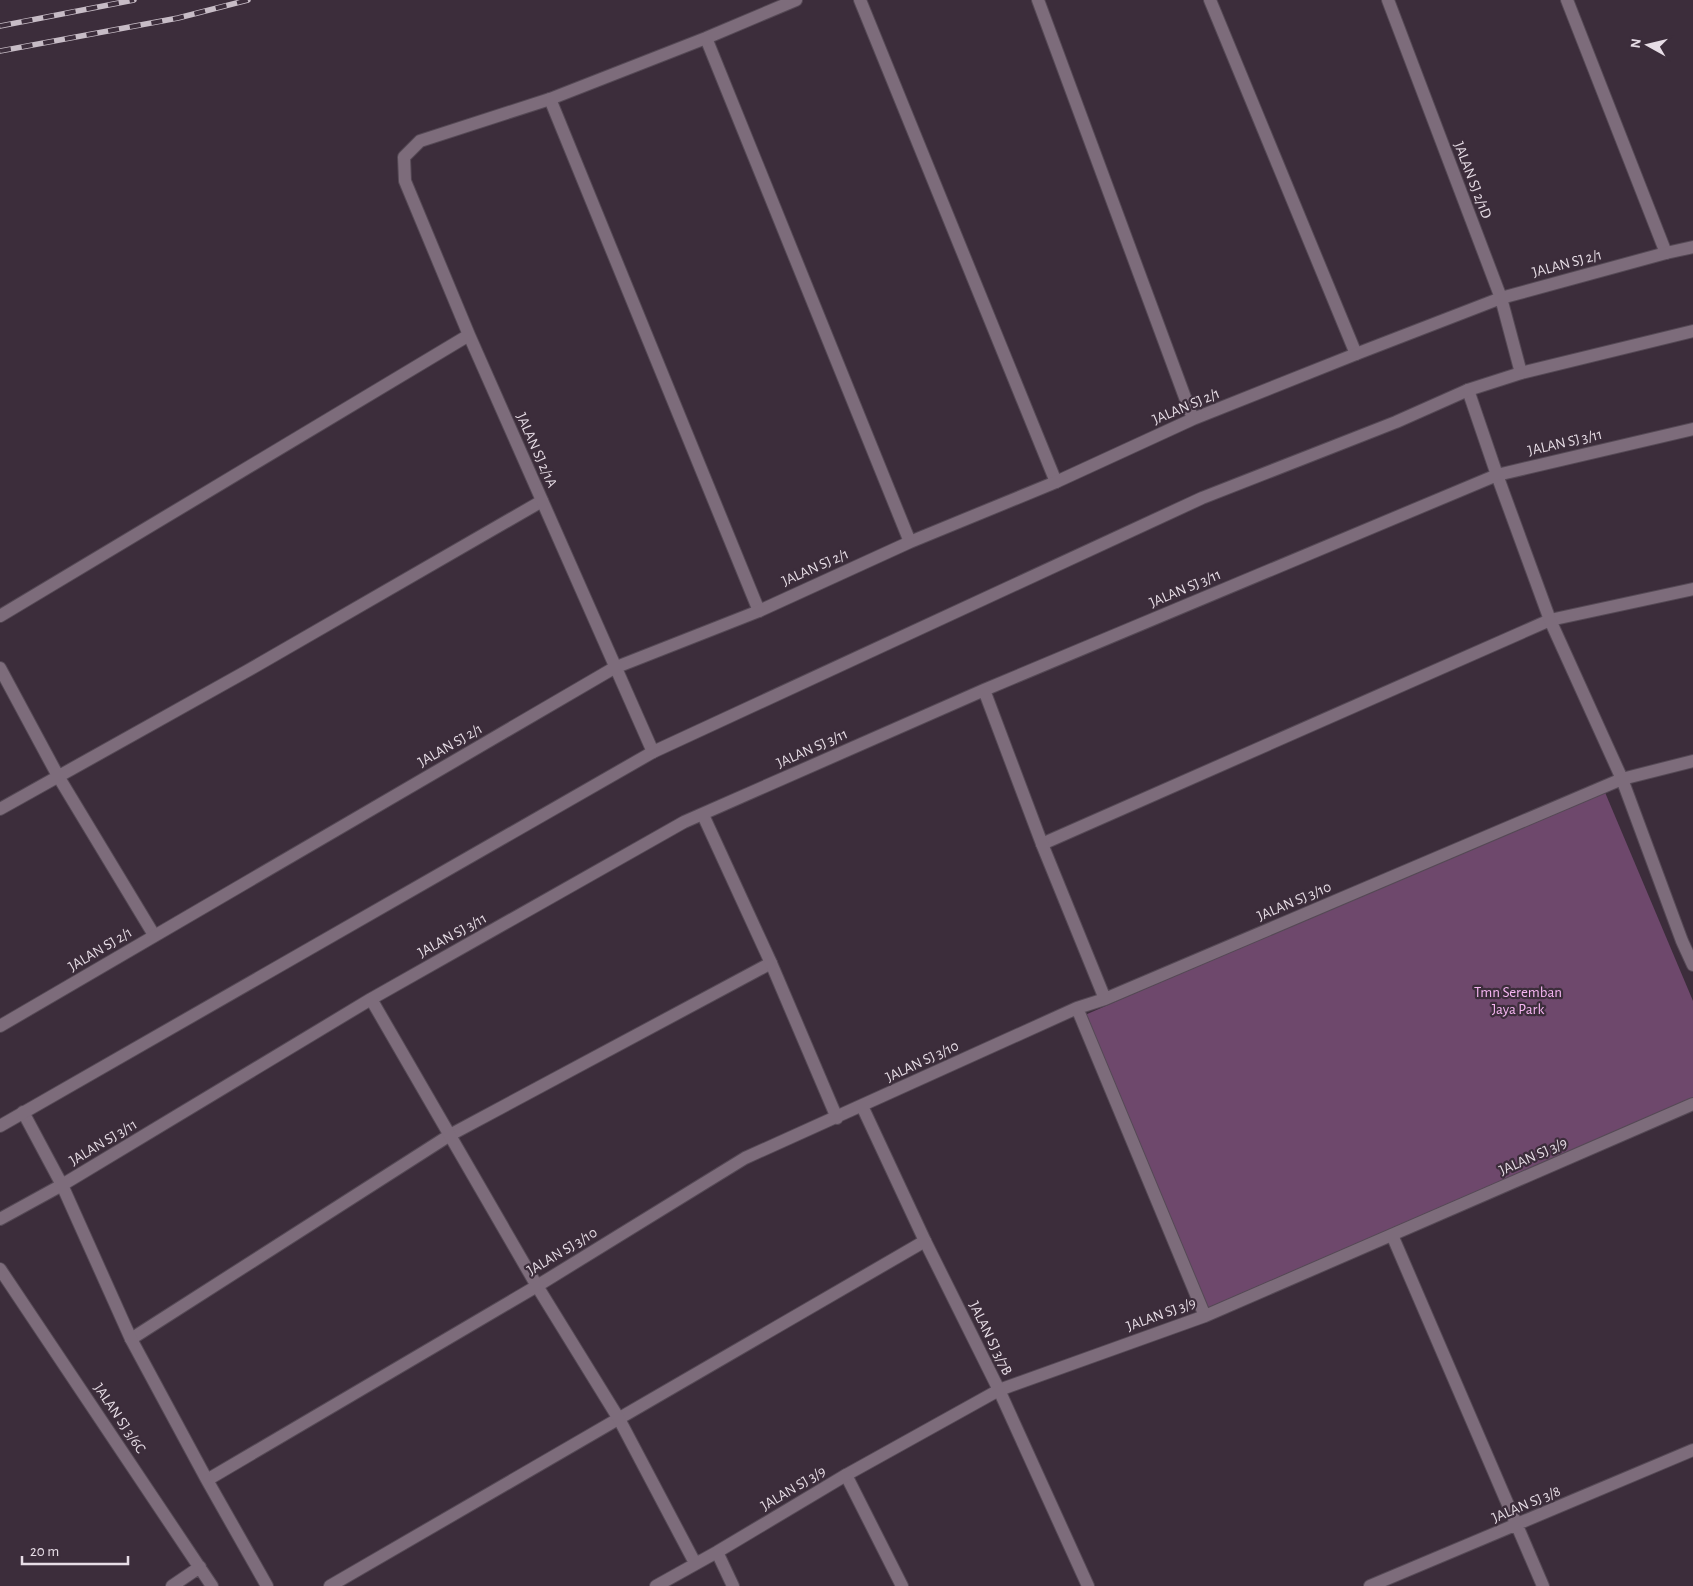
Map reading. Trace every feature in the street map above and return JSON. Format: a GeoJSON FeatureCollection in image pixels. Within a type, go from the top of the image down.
{"type":"FeatureCollection","features":[{"type":"Feature","properties":{"kind":"street"},"geometry":{"type":"LineString","coordinates":[[758,611],[550,99],[706,38],[796,0]]}},
{"type":"Feature","properties":{"kind":"street"},"geometry":{"type":"LineString","coordinates":[[860,0],[1056,482]]}},
{"type":"Feature","properties":{"kind":"street"},"geometry":{"type":"LineString","coordinates":[[1038,0],[1193,420]]}},
{"type":"Feature","properties":{"kind":"street"},"geometry":{"type":"LineString","coordinates":[[1210,0],[1356,354]]}},
{"type":"Feature","properties":{"kind":"street","name":"JALAN SJ 2/1D"},"geometry":{"type":"LineString","coordinates":[[1388,0],[1501,298],[1520,373]]}},
{"type":"Feature","properties":{"kind":"street"},"geometry":{"type":"LineString","coordinates":[[1567,0],[1666,253]]}},
{"type":"Feature","properties":{"kind":"street"},"geometry":{"type":"LineString","coordinates":[[706,38],[910,542]]}},
{"type":"Feature","properties":{"kind":"street","name":"JALAN SJ 2/1A"},"geometry":{"type":"LineString","coordinates":[[550,99],[420,141],[404,157],[404,181],[469,336],[614,668],[653,752]]}},
{"type":"Feature","properties":{"kind":"street","name":"JALAN SJ 2/1"},"geometry":{"type":"LineString","coordinates":[[0,1026],[614,668],[758,611],[910,542],[1056,482],[1193,420],[1356,354],[1501,298],[1693,247]]}},
{"type":"Feature","properties":{"kind":"street"},"geometry":{"type":"LineString","coordinates":[[0,1126],[653,752],[1202,498],[1396,422],[1468,390],[1520,373],[1693,331]]}},
{"type":"Feature","properties":{"kind":"street"},"geometry":{"type":"LineString","coordinates":[[0,616],[469,336]]}},
{"type":"Feature","properties":{"kind":"street"},"geometry":{"type":"LineString","coordinates":[[1468,390],[1550,620],[1622,778],[1682,941],[1693,965]]}},
{"type":"Feature","properties":{"kind":"street","name":"JALAN SJ 3/11"},"geometry":{"type":"LineString","coordinates":[[0,1219],[62,1185],[371,999],[684,822],[984,690],[1497,475],[1693,429]]}},
{"type":"Feature","properties":{"kind":"street"},"geometry":{"type":"LineString","coordinates":[[0,808],[247,671],[542,501]]}},
{"type":"Feature","properties":{"kind":"street"},"geometry":{"type":"LineString","coordinates":[[1042,844],[1550,620],[1693,590]]}},
{"type":"Feature","properties":{"kind":"street"},"geometry":{"type":"LineString","coordinates":[[0,668],[58,776],[154,935]]}},
{"type":"Feature","properties":{"kind":"street"},"geometry":{"type":"LineString","coordinates":[[984,690],[1042,844],[1105,999]]}},
{"type":"Feature","properties":{"kind":"street","name":"JALAN SJ 3/10"},"geometry":{"type":"LineString","coordinates":[[207,1480],[537,1286],[745,1158],[1077,1008],[1105,999],[1622,778],[1693,761]]}},
{"type":"Feature","properties":{"kind":"street"},"geometry":{"type":"LineString","coordinates":[[703,815],[771,963],[837,1118]]}},
{"type":"Feature","properties":{"kind":"street"},"geometry":{"type":"LineString","coordinates":[[131,1339],[450,1135],[771,963]]}},
{"type":"Feature","properties":{"kind":"street"},"geometry":{"type":"LineString","coordinates":[[371,999],[537,1286],[619,1419],[695,1563]]}},
{"type":"Feature","properties":{"kind":"street"},"geometry":{"type":"LineString","coordinates":[[1077,1008],[1205,1316]]}},
{"type":"Feature","properties":{"kind":"street","name":"JALAN SJ 3/9"},"geometry":{"type":"LineString","coordinates":[[656,1586],[846,1475],[999,1390],[1205,1316],[1693,1104]]}},
{"type":"Feature","properties":{"kind":"street","name":"JALAN SJ 3/7B"},"geometry":{"type":"LineString","coordinates":[[862,1106],[925,1241],[999,1390],[1088,1586]]}},
{"type":"Feature","properties":{"kind":"street"},"geometry":{"type":"LineString","coordinates":[[23,1112],[62,1185],[131,1339],[267,1586]]}},
{"type":"Feature","properties":{"kind":"street"},"geometry":{"type":"LineString","coordinates":[[1392,1235],[1542,1586]]}},
{"type":"Feature","properties":{"kind":"street"},"geometry":{"type":"LineString","coordinates":[[330,1586],[925,1241]]}},
{"type":"Feature","properties":{"kind":"street","name":"JALAN SJ 3/6C"},"geometry":{"type":"LineString","coordinates":[[0,1269],[212,1586]]}},
{"type":"Feature","properties":{"kind":"street","name":"JALAN SJ 3/8"},"geometry":{"type":"LineString","coordinates":[[1370,1586],[1517,1526],[1693,1450]]}},
{"type":"Feature","properties":{"kind":"street"},"geometry":{"type":"LineString","coordinates":[[846,1475],[902,1586]]}},
{"type":"Feature","properties":{"kind":"street"},"geometry":{"type":"LineString","coordinates":[[717,1552],[733,1586]]}},
{"type":"Feature","properties":{"kind":"street"},"geometry":{"type":"LineString","coordinates":[[172,1586],[200,1567]]}},
{"type":"Feature","properties":{"kind":"green space","name":"Tmn Seremban Jaya Park"},"geometry":{"type":"Polygon","coordinates":[[[1604,790],[1693,1001],[1693,1098],[1207,1308],[1078,1018],[1604,790]]]}},
{"type":"Feature","properties":{"kind":"railway"},"geometry":{"type":"LineString","coordinates":[[0,26],[134,0]]}},
{"type":"Feature","properties":{"kind":"railway"},"geometry":{"type":"LineString","coordinates":[[0,51],[178,18],[248,0]]}}]}
